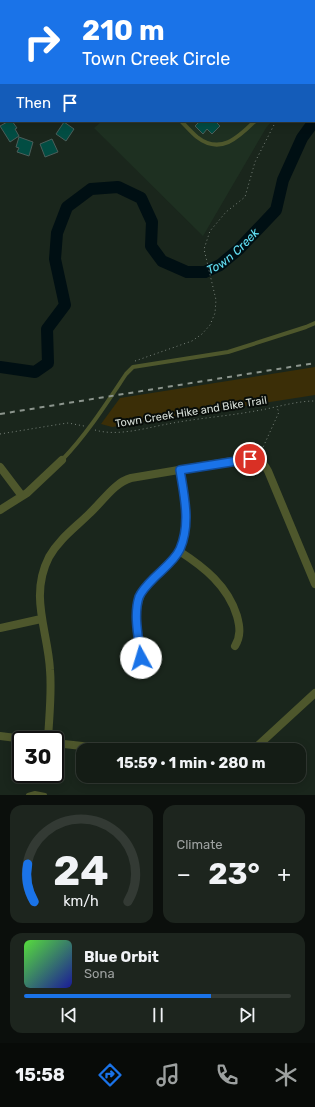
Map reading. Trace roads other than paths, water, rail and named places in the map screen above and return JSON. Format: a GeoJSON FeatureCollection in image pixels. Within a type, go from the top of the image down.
{"type":"FeatureCollection","features":[{"type":"Feature","properties":{"kind":"street"},"geometry":{"type":"LineString","coordinates":[[48,731],[50,670],[40,598],[42,576],[50,556],[57,545],[122,482],[131,478],[244,459],[257,460],[262,463],[268,471],[315,584]]}},
{"type":"Feature","properties":{"kind":"street"},"geometry":{"type":"LineString","coordinates":[[0,510],[27,493],[62,460]]}},
{"type":"Feature","properties":{"kind":"street"},"geometry":{"type":"LineString","coordinates":[[0,467],[22,496]]}},
{"type":"Feature","properties":{"kind":"street"},"geometry":{"type":"LineString","coordinates":[[141,658],[137,623],[140,597],[144,589],[179,551],[184,534],[186,519],[180,470]]}},
{"type":"Feature","properties":{"kind":"street"},"geometry":{"type":"LineString","coordinates":[[179,551],[207,572],[227,594],[235,611],[240,630],[239,639],[235,646]]}},
{"type":"Feature","properties":{"kind":"street"},"geometry":{"type":"LineString","coordinates":[[0,628],[42,619]]}},
{"type":"Feature","properties":{"kind":"street"},"geometry":{"type":"LineString","coordinates":[[261,743],[315,693]]}},
{"type":"Feature","properties":{"kind":"street"},"geometry":{"type":"LineString","coordinates":[[0,736],[12,738]]}},
{"type":"Feature","properties":{"kind":"street"},"geometry":{"type":"LineString","coordinates":[[64,744],[76,745]]}},
{"type":"Feature","properties":{"kind":"lane"},"geometry":{"type":"LineString","coordinates":[[182,122],[196,136],[208,144],[225,144],[234,140],[254,122]]}},
{"type":"Feature","properties":{"kind":"lane"},"geometry":{"type":"LineString","coordinates":[[62,460],[77,445],[126,374],[133,367],[228,352],[306,328],[315,323]]}},
{"type":"Feature","properties":{"kind":"lane"},"geometry":{"type":"LineString","coordinates":[[28,795],[35,792],[45,795]]}},
{"type":"Feature","properties":{"kind":"waterway","name":"Town Creek"},"geometry":{"type":"LineString","coordinates":[[0,367],[35,372],[48,363],[47,329],[65,305],[55,259],[57,233],[67,207],[91,189],[118,187],[141,198],[152,222],[151,246],[162,261],[187,272],[205,272],[220,265],[239,249],[276,210],[283,180],[302,138],[314,122]]}},
{"type":"Feature","properties":{"kind":"railway"},"geometry":{"type":"LineString","coordinates":[[0,414],[315,363]]}}]}
